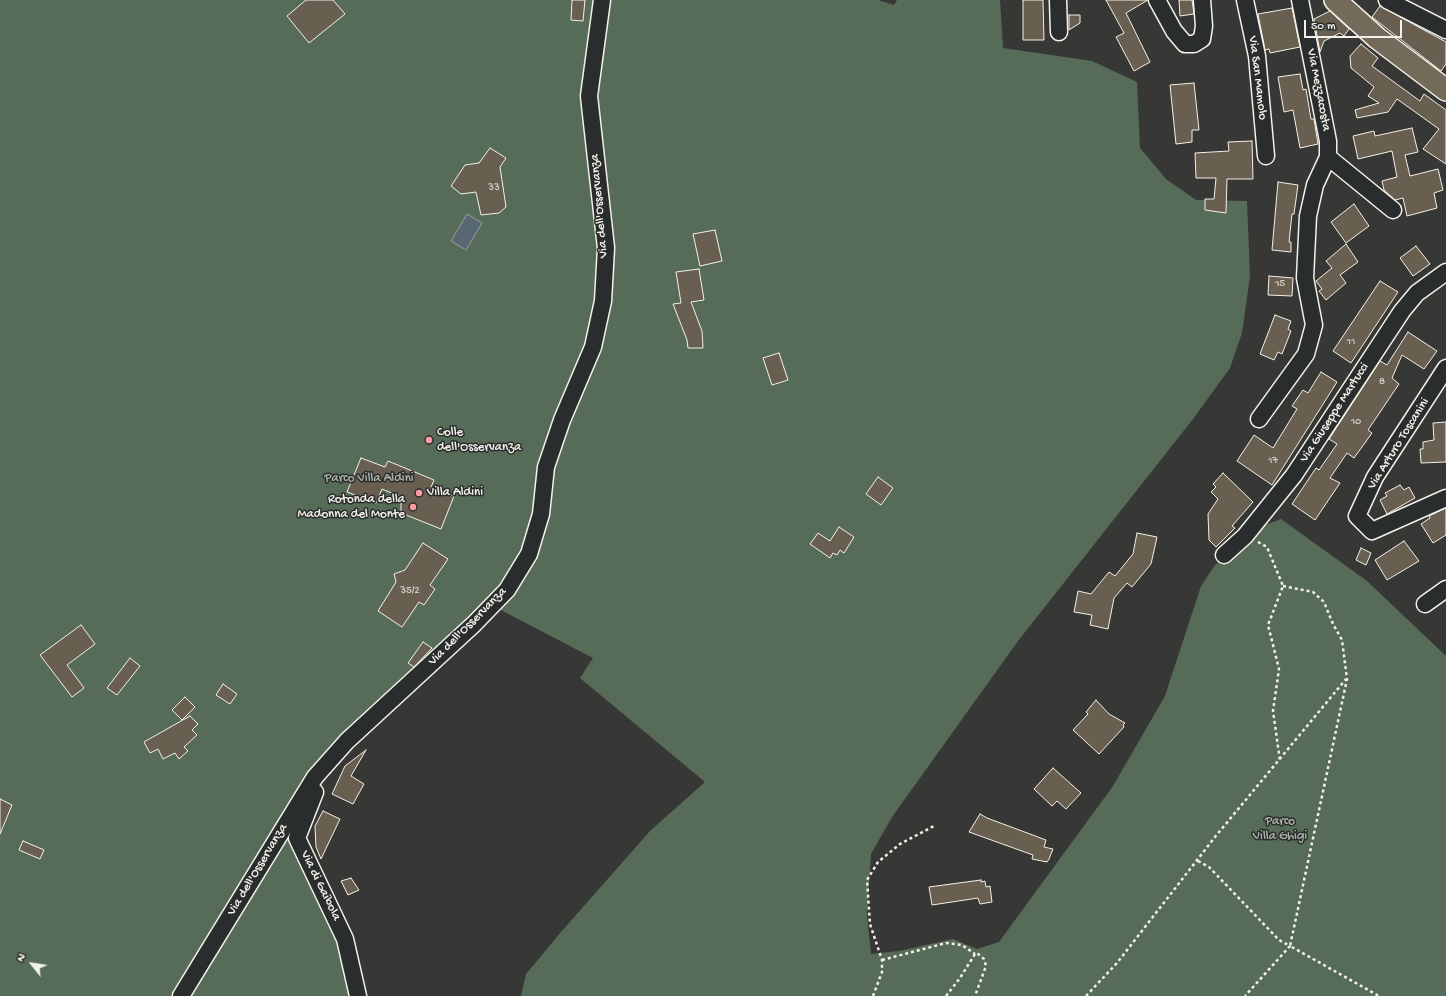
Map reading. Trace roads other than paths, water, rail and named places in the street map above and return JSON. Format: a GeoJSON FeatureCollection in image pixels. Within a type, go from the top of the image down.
{"type":"FeatureCollection","features":[{"type":"Feature","properties":{"kind":"main road"},"geometry":{"type":"LineString","coordinates":[[1335,0],[1377,38],[1446,90]]}},
{"type":"Feature","properties":{"kind":"street","name":"Via dell'Osservanza"},"geometry":{"type":"LineString","coordinates":[[181,996],[315,777],[347,741],[474,624],[507,590],[529,554],[541,514],[546,467],[562,420],[593,347],[603,301],[606,248],[589,96],[602,0]]}},
{"type":"Feature","properties":{"kind":"street"},"geometry":{"type":"LineString","coordinates":[[1058,0],[1059,32]]}},
{"type":"Feature","properties":{"kind":"street"},"geometry":{"type":"LineString","coordinates":[[1157,0],[1174,32],[1185,44],[1194,44],[1202,39],[1204,26],[1202,0]]}},
{"type":"Feature","properties":{"kind":"street","name":"Via San Mamolo"},"geometry":{"type":"LineString","coordinates":[[1245,0],[1257,56],[1266,156]]}},
{"type":"Feature","properties":{"kind":"street","name":"Via Mezzacosta"},"geometry":{"type":"LineString","coordinates":[[1259,419],[1306,354],[1314,325],[1305,278],[1308,216],[1315,185],[1328,157],[1328,141],[1300,0]]}},
{"type":"Feature","properties":{"kind":"street"},"geometry":{"type":"LineString","coordinates":[[1387,0],[1446,30]]}},
{"type":"Feature","properties":{"kind":"street"},"geometry":{"type":"LineString","coordinates":[[1328,157],[1393,210]]}},
{"type":"Feature","properties":{"kind":"street","name":"Via Giuseppe Martucci"},"geometry":{"type":"LineString","coordinates":[[1224,555],[1245,536],[1294,475],[1402,311],[1417,293],[1446,272]]}},
{"type":"Feature","properties":{"kind":"street","name":"Via Arturo Toscanini"},"geometry":{"type":"LineString","coordinates":[[1446,368],[1375,477],[1357,516],[1372,531],[1446,498]]}},
{"type":"Feature","properties":{"kind":"street"},"geometry":{"type":"LineString","coordinates":[[1425,604],[1446,589]]}},
{"type":"Feature","properties":{"kind":"street","name":"Via di Gaibola"},"geometry":{"type":"LineString","coordinates":[[315,777],[317,784],[316,791],[297,838],[340,928],[358,996]]}},
{"type":"Feature","properties":{"kind":"water"},"geometry":{"type":"Polygon","coordinates":[[[467,214],[482,223],[466,250],[451,241],[467,214]]]}},
{"type":"Feature","properties":{"kind":"place","name":"Colle dell'Osservanza"},"geometry":{"type":"Point","coordinates":[429,440]}},
{"type":"Feature","properties":{"kind":"place","name":"Villa Aldini"},"geometry":{"type":"Point","coordinates":[419,493]}},
{"type":"Feature","properties":{"kind":"place","name":"Rotonda della Madonna del Monte"},"geometry":{"type":"Point","coordinates":[413,507]}},
{"type":"Feature","properties":{"kind":"park label","name":"Parco Villa Aldini"},"geometry":{"type":"Point","coordinates":[369,479]}},
{"type":"Feature","properties":{"kind":"park label","name":"Parco Villa Ghigi"},"geometry":{"type":"Point","coordinates":[1280,830]}}]}
